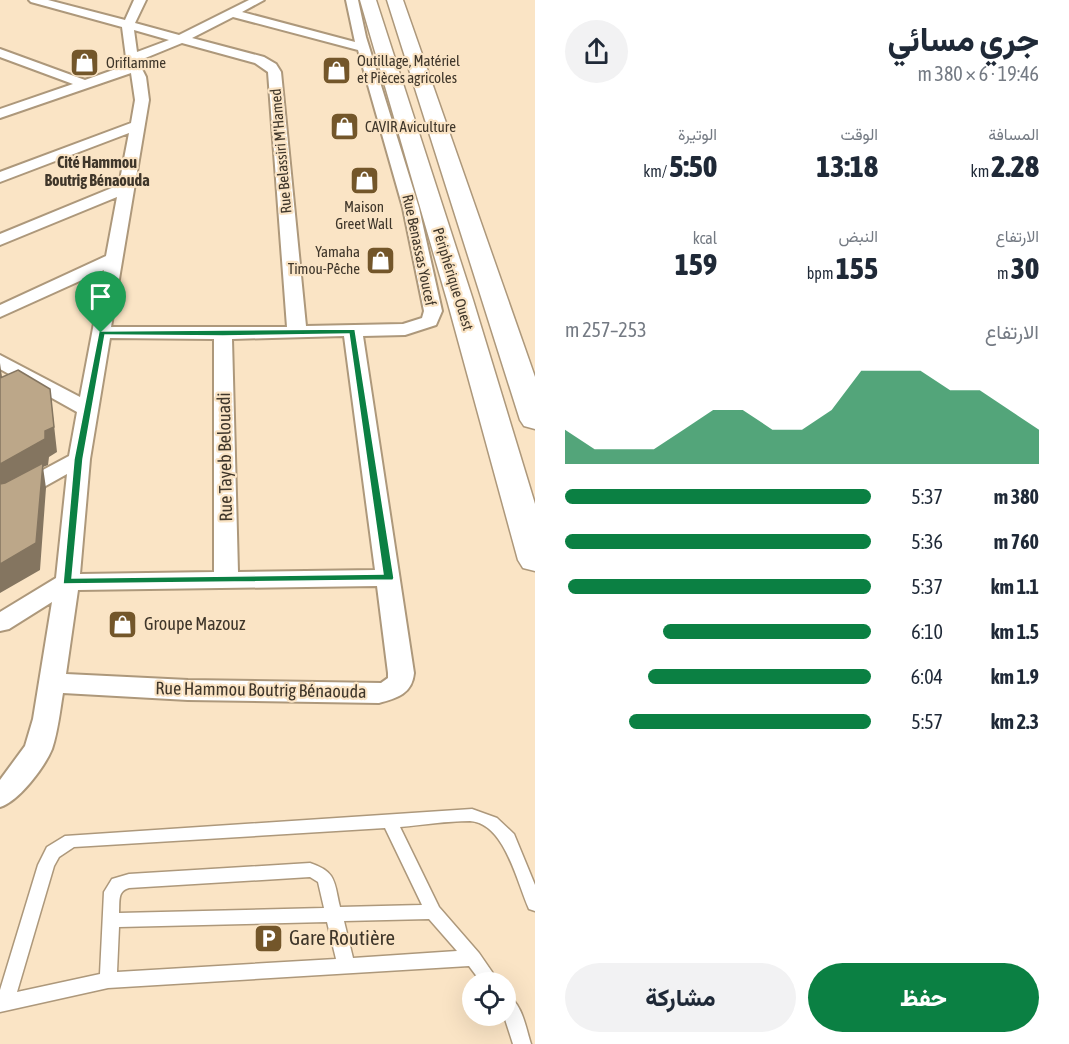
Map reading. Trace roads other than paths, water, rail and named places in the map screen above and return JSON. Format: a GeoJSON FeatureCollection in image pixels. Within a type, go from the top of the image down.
{"type":"FeatureCollection","features":[{"type":"Feature","properties":{"kind":"highway","name":"Périphérique Ouest"},"geometry":{"type":"LineString","coordinates":[[368,0],[457,289],[535,560]]}},
{"type":"Feature","properties":{"kind":"highway","name":"Périphérique Ouest"},"geometry":{"type":"LineString","coordinates":[[395,0],[535,420]]}},
{"type":"Feature","properties":{"kind":"street"},"geometry":{"type":"LineString","coordinates":[[35,0],[181,39]]}},
{"type":"Feature","properties":{"kind":"street"},"geometry":{"type":"LineString","coordinates":[[0,796],[9,789],[38,748],[52,683],[67,582],[79,459],[142,100],[139,77],[133,63],[128,26],[140,0]]}},
{"type":"Feature","properties":{"kind":"street"},"geometry":{"type":"LineString","coordinates":[[0,114],[85,84],[133,63],[235,14],[258,0]]}},
{"type":"Feature","properties":{"kind":"street","name":"Rue Benassas Youcef"},"geometry":{"type":"LineString","coordinates":[[101,333],[223,334],[353,331],[405,329],[430,321],[434,311],[411,208],[352,0]]}},
{"type":"Feature","properties":{"kind":"street"},"geometry":{"type":"LineString","coordinates":[[235,14],[364,48]]}},
{"type":"Feature","properties":{"kind":"street","name":"Rue Belassiri M'Hamed"},"geometry":{"type":"LineString","coordinates":[[181,39],[267,63],[275,70],[277,77],[274,89],[297,332]]}},
{"type":"Feature","properties":{"kind":"street"},"geometry":{"type":"LineString","coordinates":[[3,56],[85,84]]}},
{"type":"Feature","properties":{"kind":"street"},"geometry":{"type":"LineString","coordinates":[[0,177],[138,124]]}},
{"type":"Feature","properties":{"kind":"street"},"geometry":{"type":"LineString","coordinates":[[0,240],[125,188]]}},
{"type":"Feature","properties":{"kind":"street"},"geometry":{"type":"LineString","coordinates":[[0,312],[114,259]]}},
{"type":"Feature","properties":{"kind":"street","name":"Rue Hammou Boutrig Bénaouda"},"geometry":{"type":"LineString","coordinates":[[52,683],[188,690],[379,693],[390,690],[400,682],[401,673],[389,578],[353,331]]}},
{"type":"Feature","properties":{"kind":"street","name":"Rue Tayeb Belouadi"},"geometry":{"type":"LineString","coordinates":[[223,334],[226,580]]}},
{"type":"Feature","properties":{"kind":"street"},"geometry":{"type":"LineString","coordinates":[[0,361],[87,409]]}},
{"type":"Feature","properties":{"kind":"street"},"geometry":{"type":"LineString","coordinates":[[9,392],[34,379]]}},
{"type":"Feature","properties":{"kind":"street"},"geometry":{"type":"LineString","coordinates":[[0,502],[79,459]]}},
{"type":"Feature","properties":{"kind":"street"},"geometry":{"type":"LineString","coordinates":[[0,623],[67,582],[389,578]]}},
{"type":"Feature","properties":{"kind":"lane"},"geometry":{"type":"LineString","coordinates":[[473,958],[108,980],[3,1003],[46,865],[53,852],[71,841],[472,815],[492,822],[508,838],[535,904]]}},
{"type":"Feature","properties":{"kind":"lane"},"geometry":{"type":"LineString","coordinates":[[390,822],[434,912],[484,972]]}},
{"type":"Feature","properties":{"kind":"lane"},"geometry":{"type":"LineString","coordinates":[[108,980],[112,892],[118,884],[129,881],[310,870],[319,873],[326,879],[346,965]]}},
{"type":"Feature","properties":{"kind":"lane"},"geometry":{"type":"LineString","coordinates":[[111,920],[434,912]]}},
{"type":"Feature","properties":{"kind":"lane"},"geometry":{"type":"LineString","coordinates":[[516,1025],[522,1044]]}},
{"type":"Feature","properties":{"kind":"place","name":"Oriflamme"},"geometry":{"type":"Point","coordinates":[85,63]}},
{"type":"Feature","properties":{"kind":"place","name":"Outillage, Matériel et Pièces agricoles"},"geometry":{"type":"Point","coordinates":[336,70]}},
{"type":"Feature","properties":{"kind":"place","name":"CAVIR Aviculture"},"geometry":{"type":"Point","coordinates":[344,127]}},
{"type":"Feature","properties":{"kind":"place","name":"Maison Greet Wall"},"geometry":{"type":"Point","coordinates":[364,180]}},
{"type":"Feature","properties":{"kind":"place","name":"Yamaha Timou-Pêche"},"geometry":{"type":"Point","coordinates":[381,261]}},
{"type":"Feature","properties":{"kind":"place","name":"Groupe Mazouz"},"geometry":{"type":"Point","coordinates":[123,624]}},
{"type":"Feature","properties":{"kind":"place","name":"Gare Routière"},"geometry":{"type":"Point","coordinates":[268,938]}},
{"type":"Feature","properties":{"kind":"district","name":"Cité Hammou Boutrig Bénaouda"},"geometry":{"type":"Point","coordinates":[97,171]}}]}
